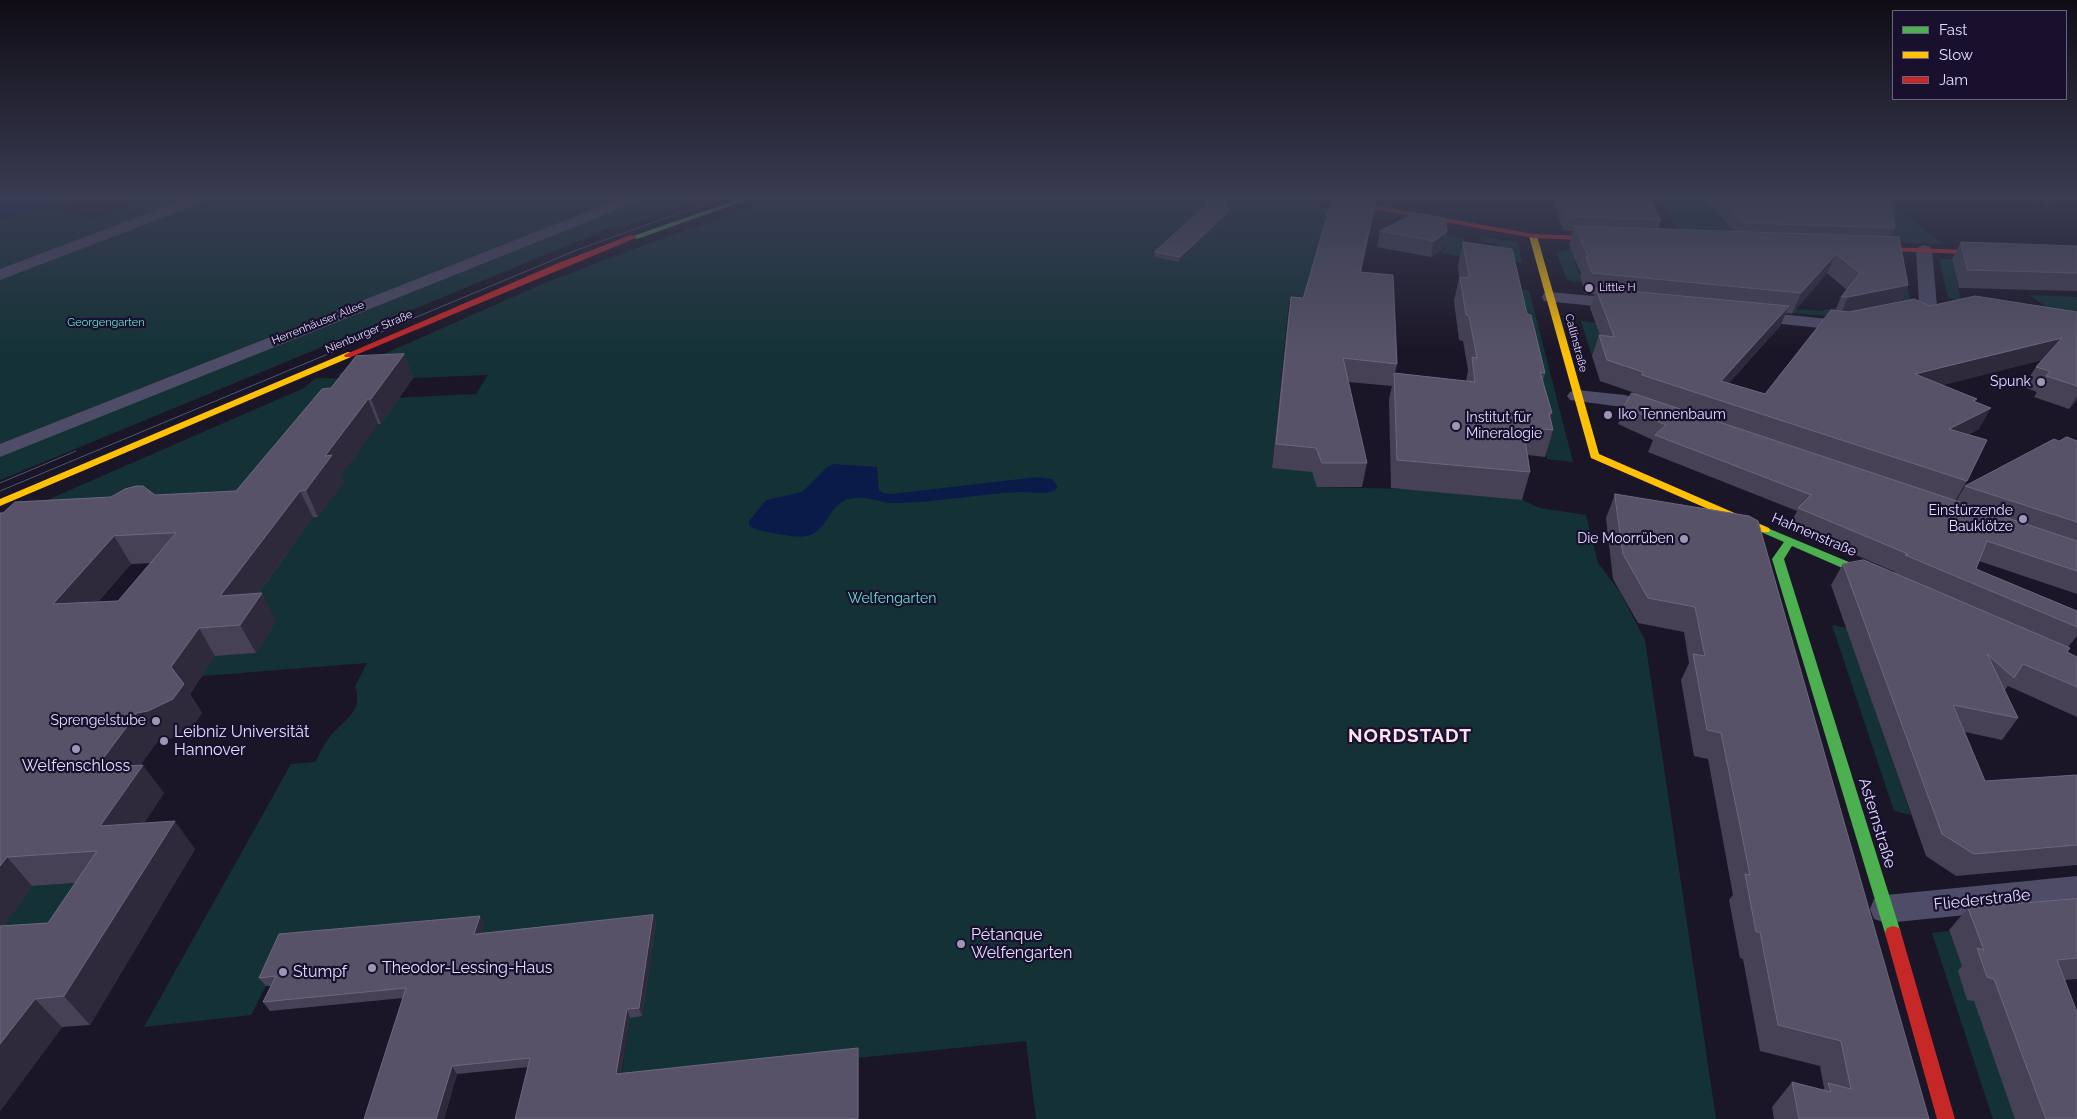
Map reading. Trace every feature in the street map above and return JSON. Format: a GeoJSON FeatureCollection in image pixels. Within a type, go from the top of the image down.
{"type":"FeatureCollection","features":[{"type":"Feature","properties":{"kind":"street"},"geometry":{"type":"LineString","coordinates":[[0,275],[67,249]]}},
{"type":"Feature","properties":{"kind":"street","name":"Herrenhäuser Allee"},"geometry":{"type":"LineString","coordinates":[[0,450],[506,249]]}},
{"type":"Feature","properties":{"kind":"street","name":"Nienburger Straße"},"geometry":{"type":"LineString","coordinates":[[0,503],[558,266],[602,249]]}},
{"type":"Feature","properties":{"kind":"street","name":"Callinstraße"},"geometry":{"type":"LineString","coordinates":[[1536,249],[1595,456]]}},
{"type":"Feature","properties":{"kind":"street"},"geometry":{"type":"LineString","coordinates":[[1894,249],[2007,254]]}},
{"type":"Feature","properties":{"kind":"street"},"geometry":{"type":"LineString","coordinates":[[1730,314],[1839,325],[1928,306],[1924,250]]}},
{"type":"Feature","properties":{"kind":"street"},"geometry":{"type":"LineString","coordinates":[[1550,297],[1642,306]]}},
{"type":"Feature","properties":{"kind":"street"},"geometry":{"type":"LineString","coordinates":[[1577,396],[1625,401],[1676,419]]}},
{"type":"Feature","properties":{"kind":"street","name":"Hahnenstraße"},"geometry":{"type":"LineString","coordinates":[[1595,456],[1888,583]]}},
{"type":"Feature","properties":{"kind":"street","name":"Asternstraße"},"geometry":{"type":"LineString","coordinates":[[1790,541],[1778,559],[1886,909],[1946,1119]]}},
{"type":"Feature","properties":{"kind":"street","name":"Fliederstraße"},"geometry":{"type":"LineString","coordinates":[[1886,909],[2077,890]]}},
{"type":"Feature","properties":{"kind":"green space","name":"Georgengarten"},"geometry":{"type":"Polygon","coordinates":[[[0,249],[559,249],[0,480],[0,249]]]}},
{"type":"Feature","properties":{"kind":"green space","name":"Welfengarten"},"geometry":{"type":"Polygon","coordinates":[[[634,249],[1320,249],[1305,301],[1289,301],[1272,467],[1312,472],[1318,487],[1409,489],[1522,500],[1540,508],[1586,515],[1598,563],[1620,592],[1645,640],[1716,1119],[1036,1119],[1026,1041],[657,1078],[619,1092],[630,1018],[476,951],[484,924],[266,986],[251,1015],[144,1027],[291,764],[315,762],[329,737],[352,714],[357,702],[355,687],[367,663],[202,676],[215,656],[256,653],[276,621],[236,624],[313,517],[318,517],[343,482],[336,482],[378,424],[381,424],[393,398],[476,394],[488,375],[366,380],[250,518],[38,504],[304,388],[316,378],[362,379],[336,375],[547,282],[634,249]]]}},
{"type":"Feature","properties":{"kind":"green space"},"geometry":{"type":"Polygon","coordinates":[[[1444,249],[1466,249],[1466,258],[1442,253],[1444,249]]]}},
{"type":"Feature","properties":{"kind":"green space"},"geometry":{"type":"Polygon","coordinates":[[[1499,249],[1519,249],[1522,263],[1503,262],[1499,249]]]}},
{"type":"Feature","properties":{"kind":"green space"},"geometry":{"type":"Polygon","coordinates":[[[1571,249],[1582,282],[1567,280],[1556,252],[1571,249]]]}},
{"type":"Feature","properties":{"kind":"green space"},"geometry":{"type":"Polygon","coordinates":[[[1939,259],[1952,259],[1961,301],[1948,298],[1939,259]]]}},
{"type":"Feature","properties":{"kind":"green space"},"geometry":{"type":"Polygon","coordinates":[[[1904,266],[1910,299],[1827,316],[1681,303],[1678,298],[1820,311],[1895,295],[1904,266]]]}},
{"type":"Feature","properties":{"kind":"green space"},"geometry":{"type":"Polygon","coordinates":[[[1515,289],[1529,290],[1573,462],[1547,459],[1515,289]]]}},
{"type":"Feature","properties":{"kind":"green space"},"geometry":{"type":"Polygon","coordinates":[[[2030,295],[2077,297],[2077,330],[2030,295]]]}},
{"type":"Feature","properties":{"kind":"green space"},"geometry":{"type":"Polygon","coordinates":[[[1581,321],[1596,323],[1607,357],[1592,356],[1581,321]]]}},
{"type":"Feature","properties":{"kind":"green space"},"geometry":{"type":"Polygon","coordinates":[[[1832,625],[1847,628],[1911,815],[1894,811],[1832,625]]]}},
{"type":"Feature","properties":{"kind":"green space"},"geometry":{"type":"Polygon","coordinates":[[[120,880],[73,952],[0,930],[32,886],[120,880]]]}},
{"type":"Feature","properties":{"kind":"green space"},"geometry":{"type":"Polygon","coordinates":[[[1949,931],[1965,972],[1967,999],[1974,1001],[2016,1119],[1993,1119],[1932,933],[1949,931]]]}},
{"type":"Feature","properties":{"kind":"water"},"geometry":{"type":"Polygon","coordinates":[[[833,464],[877,467],[879,490],[883,493],[892,494],[1037,477],[1052,479],[1058,487],[1046,493],[1007,493],[910,503],[890,503],[864,498],[852,498],[837,506],[824,525],[818,530],[811,535],[803,537],[766,532],[749,525],[749,521],[766,500],[802,492],[827,467],[833,464]]]}},
{"type":"Feature","properties":{"kind":"building"},"geometry":{"type":"Polygon","coordinates":[[[1158,249],[1188,249],[1180,257],[1155,252],[1158,249]]]}},
{"type":"Feature","properties":{"kind":"building"},"geometry":{"type":"Polygon","coordinates":[[[1317,249],[1365,249],[1360,272],[1393,275],[1397,364],[1343,358],[1367,463],[1322,463],[1316,448],[1276,444],[1291,297],[1303,298],[1317,249]]]}},
{"type":"Feature","properties":{"kind":"building"},"geometry":{"type":"Polygon","coordinates":[[[1464,249],[1512,249],[1527,314],[1531,315],[1545,373],[1540,372],[1552,413],[1549,413],[1553,430],[1523,427],[1530,472],[1397,460],[1394,373],[1475,382],[1472,357],[1477,358],[1469,316],[1466,315],[1460,277],[1469,278],[1464,249]]]}},
{"type":"Feature","properties":{"kind":"building"},"geometry":{"type":"Polygon","coordinates":[[[1585,249],[1901,249],[1908,285],[1841,297],[1860,273],[1836,254],[1801,293],[1592,273],[1586,257],[1588,257],[1585,249]]]}},
{"type":"Feature","properties":{"kind":"building"},"geometry":{"type":"Polygon","coordinates":[[[1963,249],[2077,249],[2077,273],[1968,270],[1963,249]]]}},
{"type":"Feature","properties":{"kind":"building"},"geometry":{"type":"Polygon","coordinates":[[[1596,288],[1789,306],[1721,381],[1765,394],[1831,310],[1849,312],[1914,299],[1930,306],[1975,296],[2077,312],[2077,386],[2046,376],[2050,371],[2036,367],[2062,338],[1915,374],[1977,399],[1973,401],[1991,408],[1949,429],[1987,440],[1967,481],[1642,375],[1643,372],[1607,360],[1599,335],[1614,337],[1596,288]]]}},
{"type":"Feature","properties":{"kind":"building","name":"Welfenschloss"},"geometry":{"type":"Polygon","coordinates":[[[404,354],[325,456],[332,455],[306,490],[300,491],[220,596],[262,593],[240,625],[199,628],[171,667],[184,684],[173,699],[148,711],[137,713],[96,768],[143,765],[100,826],[175,821],[64,996],[35,999],[0,1044],[0,926],[48,923],[97,851],[7,857],[0,866],[0,513],[3,513],[15,502],[111,497],[125,489],[136,486],[143,486],[155,495],[236,491],[322,389],[331,388],[356,356],[404,354]],[[176,533],[114,536],[53,604],[118,601],[176,533]]]}},
{"type":"Feature","properties":{"kind":"building"},"geometry":{"type":"Polygon","coordinates":[[[1632,393],[2077,541],[2077,571],[1987,541],[1976,569],[2077,611],[2077,627],[1798,508],[1811,495],[1655,435],[1666,425],[1624,407],[1632,393]]]}},
{"type":"Feature","properties":{"kind":"building"},"geometry":{"type":"Polygon","coordinates":[[[2067,437],[2077,441],[2077,522],[1965,486],[2054,439],[2059,441],[2067,437]]]}},
{"type":"Feature","properties":{"kind":"building"},"geometry":{"type":"Polygon","coordinates":[[[1615,494],[1749,516],[1758,521],[1929,1119],[1799,1119],[1792,1082],[1831,1092],[1828,1083],[1851,1089],[1841,1041],[1778,1025],[1760,932],[1756,932],[1745,874],[1750,875],[1721,733],[1707,730],[1693,654],[1705,656],[1695,607],[1648,598],[1623,554],[1615,494]]]}},
{"type":"Feature","properties":{"kind":"building"},"geometry":{"type":"Polygon","coordinates":[[[1864,560],[2070,648],[2067,652],[2077,657],[2077,687],[2023,664],[2014,678],[1987,654],[2018,718],[1953,705],[1985,781],[2077,775],[2077,845],[1974,854],[1942,834],[1843,564],[1864,560]]]}},
{"type":"Feature","properties":{"kind":"building"},"geometry":{"type":"Polygon","coordinates":[[[2077,899],[2077,958],[2057,960],[2077,1012],[2077,1119],[2046,1119],[1994,979],[1987,977],[1977,948],[1984,950],[1968,908],[2077,899]]]}},
{"type":"Feature","properties":{"kind":"building"},"geometry":{"type":"Polygon","coordinates":[[[653,915],[639,1008],[627,1009],[616,1074],[858,1048],[858,1118],[515,1119],[530,1058],[452,1066],[436,1119],[364,1119],[406,988],[263,1002],[276,976],[259,978],[279,934],[480,916],[474,934],[653,915]]]}},
{"type":"Feature","properties":{"kind":"tram line"},"geometry":{"type":"LineString","coordinates":[[0,491],[579,249]]}},
{"type":"Feature","properties":{"kind":"tram line"},"geometry":{"type":"LineString","coordinates":[[0,483],[76,451]]}},
{"type":"Feature","properties":{"kind":"traffic: fast"},"geometry":{"type":"LineString","coordinates":[[1765,530],[1876,578]]}},
{"type":"Feature","properties":{"kind":"traffic: fast"},"geometry":{"type":"LineString","coordinates":[[1790,541],[1778,559],[1893,933]]}},
{"type":"Feature","properties":{"kind":"traffic: slow"},"geometry":{"type":"LineString","coordinates":[[1537,249],[1595,456],[1765,530]]}},
{"type":"Feature","properties":{"kind":"traffic: slow"},"geometry":{"type":"LineString","coordinates":[[0,503],[348,355]]}},
{"type":"Feature","properties":{"kind":"traffic: jam"},"geometry":{"type":"LineString","coordinates":[[348,355],[602,249]]}},
{"type":"Feature","properties":{"kind":"traffic: jam"},"geometry":{"type":"LineString","coordinates":[[1895,249],[1993,253]]}},
{"type":"Feature","properties":{"kind":"traffic: jam"},"geometry":{"type":"LineString","coordinates":[[1893,933],[1946,1119]]}},
{"type":"Feature","properties":{"kind":"place","name":"Little H"},"geometry":{"type":"Point","coordinates":[1589,288]}},
{"type":"Feature","properties":{"kind":"place","name":"Spunk"},"geometry":{"type":"Point","coordinates":[2041,382]}},
{"type":"Feature","properties":{"kind":"place","name":"Iko Tennenbaum"},"geometry":{"type":"Point","coordinates":[1608,415]}},
{"type":"Feature","properties":{"kind":"place","name":"Institut für Mineralogie"},"geometry":{"type":"Point","coordinates":[1456,426]}},
{"type":"Feature","properties":{"kind":"place","name":"Einstürzende Bauklötze"},"geometry":{"type":"Point","coordinates":[2023,519]}},
{"type":"Feature","properties":{"kind":"place","name":"Die Moorrüben"},"geometry":{"type":"Point","coordinates":[1684,539]}},
{"type":"Feature","properties":{"kind":"place","name":"Sprengelstube"},"geometry":{"type":"Point","coordinates":[156,721]}},
{"type":"Feature","properties":{"kind":"place","name":"Leibniz Universität Hannover"},"geometry":{"type":"Point","coordinates":[164,741]}},
{"type":"Feature","properties":{"kind":"place","name":"Welfenschloss"},"geometry":{"type":"Point","coordinates":[76,749]}},
{"type":"Feature","properties":{"kind":"place","name":"Pétanque Welfengarten"},"geometry":{"type":"Point","coordinates":[961,944]}},
{"type":"Feature","properties":{"kind":"place","name":"Theodor-Lessing-Haus"},"geometry":{"type":"Point","coordinates":[372,968]}},
{"type":"Feature","properties":{"kind":"place","name":"Stumpf"},"geometry":{"type":"Point","coordinates":[283,972]}},
{"type":"Feature","properties":{"kind":"district","name":"NORDSTADT"},"geometry":{"type":"Point","coordinates":[1410,736]}}]}
